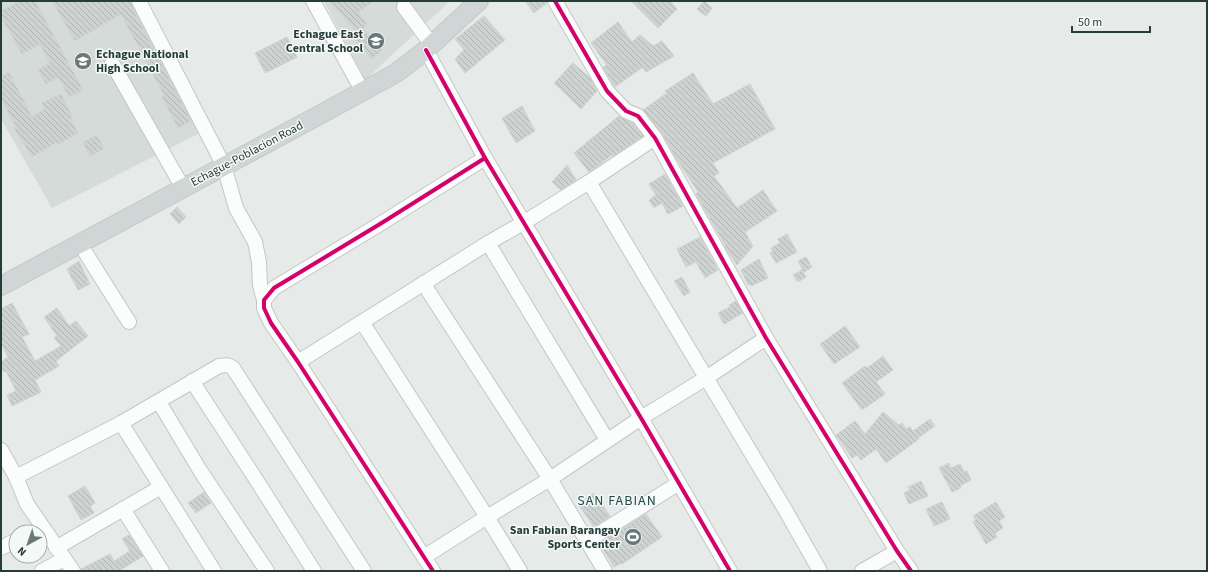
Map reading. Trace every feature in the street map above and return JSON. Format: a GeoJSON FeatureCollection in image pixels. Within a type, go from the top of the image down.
{"type":"FeatureCollection","features":[{"type":"Feature","properties":{"kind":"main road","name":"Echague-Poblacion Road"},"geometry":{"type":"LineString","coordinates":[[1,286],[396,73],[429,48],[479,1]]}},
{"type":"Feature","properties":{"kind":"street"},"geometry":{"type":"LineString","coordinates":[[139,1],[224,166],[236,208],[255,242],[259,262],[260,285],[264,300],[264,308],[270,323],[298,362],[433,571]]}},
{"type":"Feature","properties":{"kind":"street"},"geometry":{"type":"LineString","coordinates":[[313,1],[363,92]]}},
{"type":"Feature","properties":{"kind":"street"},"geometry":{"type":"LineString","coordinates":[[555,1],[607,91],[626,111],[638,116],[655,138],[766,338],[897,551],[911,571]]}},
{"type":"Feature","properties":{"kind":"street"},"geometry":{"type":"LineString","coordinates":[[404,8],[429,48],[485,158],[641,418],[730,571]]}},
{"type":"Feature","properties":{"kind":"street"},"geometry":{"type":"LineString","coordinates":[[112,63],[184,188]]}},
{"type":"Feature","properties":{"kind":"street"},"geometry":{"type":"LineString","coordinates":[[298,362],[423,283],[524,223],[655,138]]}},
{"type":"Feature","properties":{"kind":"street"},"geometry":{"type":"LineString","coordinates":[[264,300],[274,288],[485,158]]}},
{"type":"Feature","properties":{"kind":"street"},"geometry":{"type":"LineString","coordinates":[[589,182],[783,506],[820,571]]}},
{"type":"Feature","properties":{"kind":"street"},"geometry":{"type":"LineString","coordinates":[[80,244],[129,322]]}},
{"type":"Feature","properties":{"kind":"street"},"geometry":{"type":"LineString","coordinates":[[488,244],[608,440]]}},
{"type":"Feature","properties":{"kind":"street"},"geometry":{"type":"LineString","coordinates":[[423,283],[550,479],[605,571]]}},
{"type":"Feature","properties":{"kind":"street"},"geometry":{"type":"LineString","coordinates":[[362,322],[520,571]]}},
{"type":"Feature","properties":{"kind":"street"},"geometry":{"type":"LineString","coordinates":[[424,557],[550,479],[641,418],[706,378],[766,338]]}},
{"type":"Feature","properties":{"kind":"street"},"geometry":{"type":"LineString","coordinates":[[16,477],[121,423],[219,366],[229,366],[233,368],[364,571]]}},
{"type":"Feature","properties":{"kind":"street"},"geometry":{"type":"LineString","coordinates":[[192,381],[314,571]]}},
{"type":"Feature","properties":{"kind":"street"},"geometry":{"type":"LineString","coordinates":[[159,402],[201,472],[266,571]]}},
{"type":"Feature","properties":{"kind":"street"},"geometry":{"type":"LineString","coordinates":[[121,423],[214,571]]}},
{"type":"Feature","properties":{"kind":"street"},"geometry":{"type":"LineString","coordinates":[[1,450],[4,465],[16,477],[35,524]]}},
{"type":"Feature","properties":{"kind":"street"},"geometry":{"type":"LineString","coordinates":[[587,541],[679,483]]}},
{"type":"Feature","properties":{"kind":"street"},"geometry":{"type":"LineString","coordinates":[[42,571],[60,554],[123,509],[162,487]]}},
{"type":"Feature","properties":{"kind":"street"},"geometry":{"type":"LineString","coordinates":[[123,509],[162,571]]}},
{"type":"Feature","properties":{"kind":"street"},"geometry":{"type":"LineString","coordinates":[[48,541],[60,554],[72,571]]}},
{"type":"Feature","properties":{"kind":"street"},"geometry":{"type":"LineString","coordinates":[[862,571],[897,551]]}},
{"type":"Feature","properties":{"kind":"shaded area","name":"Echague National High School"},"geometry":{"type":"Polygon","coordinates":[[[134,1],[204,131],[52,208],[1,119],[1,2],[134,1]]]}},
{"type":"Feature","properties":{"kind":"shaded area","name":"Echague East Central School"},"geometry":{"type":"Polygon","coordinates":[[[324,1],[450,1],[365,80],[324,1]]]}},
{"type":"Feature","properties":{"kind":"building"},"geometry":{"type":"Polygon","coordinates":[[[19,1],[35,1],[83,90],[69,97],[58,77],[46,84],[38,70],[50,63],[40,44],[22,54],[1,16],[1,11],[19,1]]]}},
{"type":"Feature","properties":{"kind":"building"},"geometry":{"type":"Polygon","coordinates":[[[52,1],[131,1],[136,15],[191,121],[178,128],[162,97],[164,95],[121,14],[75,41],[52,1]]]}},
{"type":"Feature","properties":{"kind":"building"},"geometry":{"type":"Polygon","coordinates":[[[329,1],[373,1],[358,13],[367,24],[363,28],[382,50],[372,59],[352,37],[357,32],[329,1]]]}},
{"type":"Feature","properties":{"kind":"building"},"geometry":{"type":"Polygon","coordinates":[[[525,1],[547,1],[547,3],[534,13],[525,1]]]}},
{"type":"Feature","properties":{"kind":"building"},"geometry":{"type":"Polygon","coordinates":[[[631,1],[670,1],[677,9],[658,28],[631,1]]]}},
{"type":"Feature","properties":{"kind":"building"},"geometry":{"type":"Polygon","coordinates":[[[704,1],[712,8],[706,16],[697,9],[704,1]]]}},
{"type":"Feature","properties":{"kind":"building"},"geometry":{"type":"Polygon","coordinates":[[[484,16],[505,40],[465,73],[455,59],[464,50],[455,39],[484,16]]]}},
{"type":"Feature","properties":{"kind":"building"},"geometry":{"type":"Polygon","coordinates":[[[618,22],[632,42],[640,35],[653,46],[662,41],[674,56],[646,72],[643,67],[615,87],[603,67],[607,65],[591,43],[618,22]]]}},
{"type":"Feature","properties":{"kind":"building"},"geometry":{"type":"Polygon","coordinates":[[[287,37],[297,57],[265,73],[255,53],[287,37]]]}},
{"type":"Feature","properties":{"kind":"building"},"geometry":{"type":"Polygon","coordinates":[[[573,63],[590,78],[597,91],[581,109],[554,83],[573,63]]]}},
{"type":"Feature","properties":{"kind":"building"},"geometry":{"type":"Polygon","coordinates":[[[9,72],[32,117],[45,109],[42,103],[61,94],[73,118],[70,119],[78,133],[58,144],[57,142],[32,157],[14,128],[16,127],[1,98],[1,77],[9,72]]]}},
{"type":"Feature","properties":{"kind":"building"},"geometry":{"type":"Polygon","coordinates":[[[693,73],[713,104],[750,84],[775,129],[713,163],[719,173],[714,176],[737,208],[763,190],[777,211],[745,232],[753,246],[737,265],[725,247],[696,194],[698,192],[662,133],[643,110],[667,93],[665,91],[693,73]]]}},
{"type":"Feature","properties":{"kind":"building"},"geometry":{"type":"Polygon","coordinates":[[[522,106],[535,131],[516,143],[502,118],[522,106]]]}},
{"type":"Feature","properties":{"kind":"building"},"geometry":{"type":"Polygon","coordinates":[[[619,116],[633,123],[643,136],[613,156],[612,155],[589,172],[574,153],[619,116]]]}},
{"type":"Feature","properties":{"kind":"building"},"geometry":{"type":"Polygon","coordinates":[[[97,135],[104,149],[90,156],[83,142],[97,135]]]}},
{"type":"Feature","properties":{"kind":"building"},"geometry":{"type":"Polygon","coordinates":[[[567,165],[576,180],[561,190],[552,182],[567,165]]]}},
{"type":"Feature","properties":{"kind":"building"},"geometry":{"type":"Polygon","coordinates":[[[665,174],[683,206],[668,214],[662,203],[654,208],[649,200],[656,195],[649,184],[665,174]]]}},
{"type":"Feature","properties":{"kind":"building"},"geometry":{"type":"Polygon","coordinates":[[[177,207],[186,217],[179,224],[170,214],[177,207]]]}},
{"type":"Feature","properties":{"kind":"building"},"geometry":{"type":"Polygon","coordinates":[[[787,234],[797,252],[776,263],[770,253],[773,252],[771,248],[780,243],[778,239],[787,234]]]}},
{"type":"Feature","properties":{"kind":"building"},"geometry":{"type":"Polygon","coordinates":[[[700,237],[718,270],[705,278],[696,262],[686,267],[677,249],[700,237]]]}},
{"type":"Feature","properties":{"kind":"building"},"geometry":{"type":"Polygon","coordinates":[[[806,257],[812,267],[804,272],[798,261],[806,257]]]}},
{"type":"Feature","properties":{"kind":"building"},"geometry":{"type":"Polygon","coordinates":[[[759,259],[768,278],[751,286],[750,284],[748,285],[741,270],[759,259]]]}},
{"type":"Feature","properties":{"kind":"building"},"geometry":{"type":"Polygon","coordinates":[[[79,261],[90,284],[78,290],[67,269],[79,261]]]}},
{"type":"Feature","properties":{"kind":"building"},"geometry":{"type":"Polygon","coordinates":[[[802,270],[806,277],[798,282],[793,275],[802,270]]]}},
{"type":"Feature","properties":{"kind":"building"},"geometry":{"type":"Polygon","coordinates":[[[682,277],[690,292],[684,296],[674,281],[682,277]]]}},
{"type":"Feature","properties":{"kind":"building"},"geometry":{"type":"Polygon","coordinates":[[[736,301],[743,313],[724,324],[718,313],[730,307],[729,305],[736,301]]]}},
{"type":"Feature","properties":{"kind":"building"},"geometry":{"type":"Polygon","coordinates":[[[12,303],[29,334],[22,337],[35,361],[61,346],[54,338],[57,336],[44,317],[57,308],[69,326],[76,321],[88,336],[56,361],[59,366],[35,380],[41,392],[12,406],[7,395],[16,391],[6,371],[4,372],[1,367],[1,362],[8,357],[1,343],[1,309],[12,303]]]}},
{"type":"Feature","properties":{"kind":"building"},"geometry":{"type":"Polygon","coordinates":[[[845,326],[860,347],[834,364],[820,344],[845,326]]]}},
{"type":"Feature","properties":{"kind":"building"},"geometry":{"type":"Polygon","coordinates":[[[883,356],[893,370],[876,382],[885,394],[862,410],[842,383],[865,366],[867,368],[883,356]]]}},
{"type":"Feature","properties":{"kind":"building"},"geometry":{"type":"Polygon","coordinates":[[[883,412],[899,425],[902,423],[906,429],[910,427],[913,431],[930,419],[935,426],[886,463],[876,449],[861,460],[857,455],[852,458],[836,435],[855,421],[865,434],[883,412]]]}},
{"type":"Feature","properties":{"kind":"building"},"geometry":{"type":"Polygon","coordinates":[[[949,463],[951,468],[960,464],[964,472],[967,471],[971,480],[960,486],[961,488],[952,492],[939,468],[949,463]]]}},
{"type":"Feature","properties":{"kind":"building"},"geometry":{"type":"Polygon","coordinates":[[[921,481],[928,496],[909,504],[904,493],[910,490],[908,487],[921,481]]]}},
{"type":"Feature","properties":{"kind":"building"},"geometry":{"type":"Polygon","coordinates":[[[85,486],[95,503],[90,506],[94,513],[81,520],[68,496],[85,486]]]}},
{"type":"Feature","properties":{"kind":"building"},"geometry":{"type":"Polygon","coordinates":[[[204,492],[211,503],[196,513],[188,503],[204,492]]]}},
{"type":"Feature","properties":{"kind":"building"},"geometry":{"type":"Polygon","coordinates":[[[594,493],[610,516],[594,527],[578,504],[594,493]]]}},
{"type":"Feature","properties":{"kind":"building"},"geometry":{"type":"Polygon","coordinates":[[[942,502],[950,519],[934,526],[926,509],[942,502]]]}},
{"type":"Feature","properties":{"kind":"building"},"geometry":{"type":"Polygon","coordinates":[[[996,502],[1005,517],[999,521],[1003,528],[995,533],[997,537],[986,544],[973,522],[976,520],[973,516],[996,502]]]}},
{"type":"Feature","properties":{"kind":"building","name":"San Fabian Barangay Sports Center"},"geometry":{"type":"Polygon","coordinates":[[[646,514],[662,537],[622,564],[614,567],[599,543],[646,514]]]}},
{"type":"Feature","properties":{"kind":"building"},"geometry":{"type":"Polygon","coordinates":[[[129,535],[143,556],[119,571],[81,571],[81,569],[110,554],[114,561],[130,551],[122,539],[129,535]]]}},
{"type":"Feature","properties":{"kind":"cycle path"},"geometry":{"type":"LineString","coordinates":[[555,1],[607,91],[626,111],[638,116],[655,138],[766,338],[897,551],[911,571]]}},
{"type":"Feature","properties":{"kind":"cycle path"},"geometry":{"type":"LineString","coordinates":[[426,50],[485,158],[641,418],[730,571]]}},
{"type":"Feature","properties":{"kind":"cycle path"},"geometry":{"type":"LineString","coordinates":[[433,571],[298,362],[271,323],[264,308],[264,300],[274,288],[485,158]]}},
{"type":"Feature","properties":{"kind":"place","name":"Echague East Central School"},"geometry":{"type":"Point","coordinates":[376,41]}},
{"type":"Feature","properties":{"kind":"place","name":"Echague National High School"},"geometry":{"type":"Point","coordinates":[83,61]}},
{"type":"Feature","properties":{"kind":"place","name":"San Fabian Barangay Sports Center"},"geometry":{"type":"Point","coordinates":[633,537]}},
{"type":"Feature","properties":{"kind":"district","name":"SAN FABIAN"},"geometry":{"type":"Point","coordinates":[617,501]}}]}
